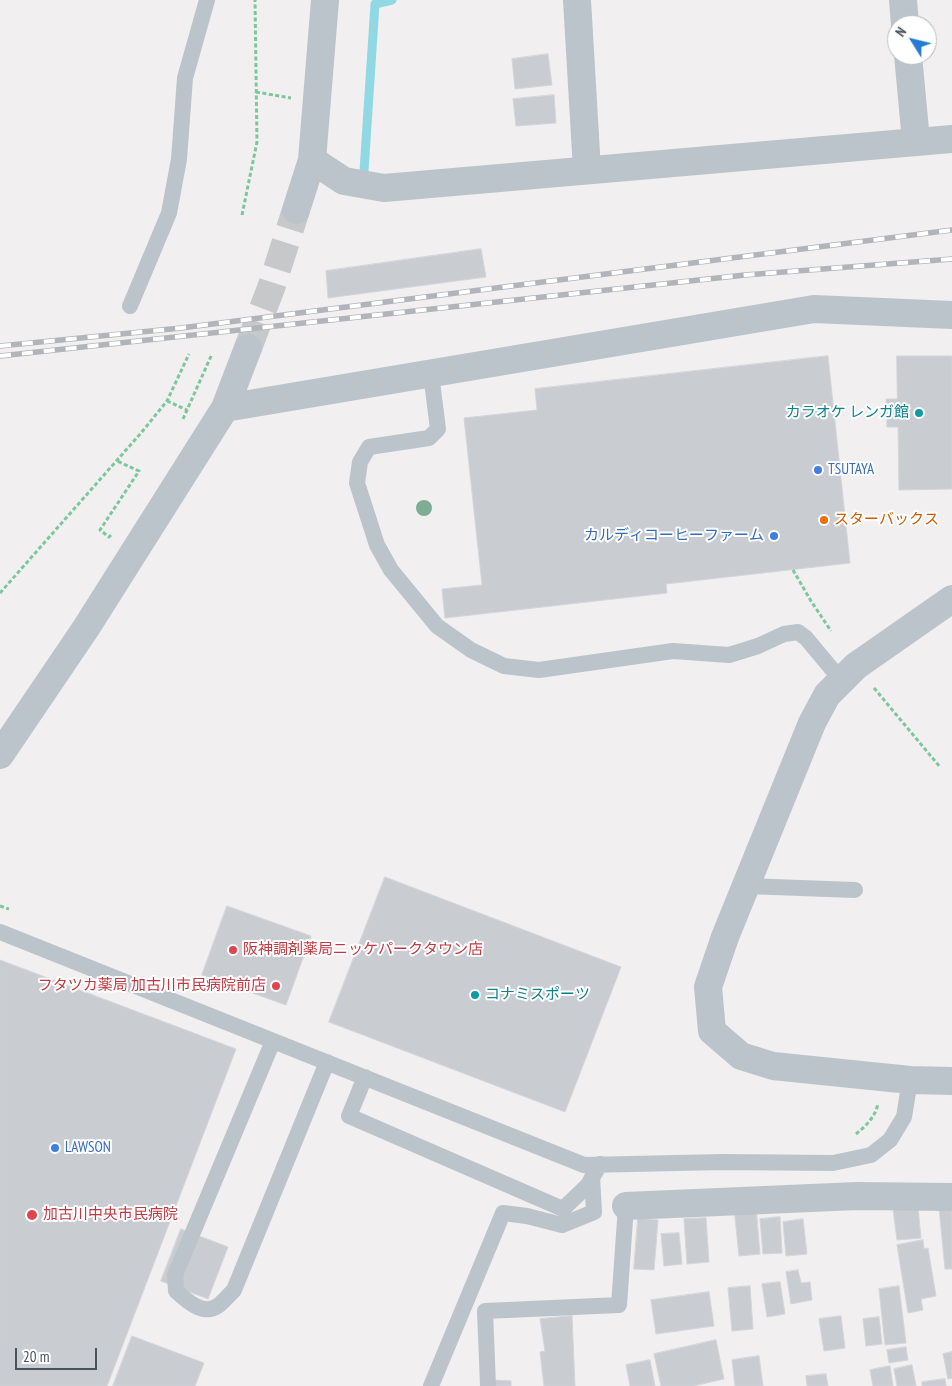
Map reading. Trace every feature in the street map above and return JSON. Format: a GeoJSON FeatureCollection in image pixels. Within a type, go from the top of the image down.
{"type":"FeatureCollection","features":[{"type":"Feature","properties":{"kind":"street"},"geometry":{"type":"LineString","coordinates":[[296,210],[312,160],[325,0]]}},
{"type":"Feature","properties":{"kind":"street"},"geometry":{"type":"LineString","coordinates":[[577,0],[587,170]]}},
{"type":"Feature","properties":{"kind":"street"},"geometry":{"type":"LineString","coordinates":[[902,0],[904,15]]}},
{"type":"Feature","properties":{"kind":"street"},"geometry":{"type":"LineString","coordinates":[[909,65],[916,142]]}},
{"type":"Feature","properties":{"kind":"street"},"geometry":{"type":"LineString","coordinates":[[312,160],[344,181],[384,188],[952,138]]}},
{"type":"Feature","properties":{"kind":"street"},"geometry":{"type":"LineString","coordinates":[[225,408],[814,310],[952,315]]}},
{"type":"Feature","properties":{"kind":"street"},"geometry":{"type":"LineString","coordinates":[[0,755],[86,628],[225,408],[248,348]]}},
{"type":"Feature","properties":{"kind":"street"},"geometry":{"type":"LineString","coordinates":[[952,599],[856,666],[827,696],[812,723],[725,937],[708,987],[712,1032],[741,1056],[773,1066],[882,1078],[952,1081]]}},
{"type":"Feature","properties":{"kind":"street"},"geometry":{"type":"LineString","coordinates":[[626,1206],[857,1196],[952,1197]]}},
{"type":"Feature","properties":{"kind":"lane"},"geometry":{"type":"LineString","coordinates":[[130,306],[169,213],[179,159],[185,78],[207,0]]}},
{"type":"Feature","properties":{"kind":"lane"},"geometry":{"type":"LineString","coordinates":[[431,374],[438,429],[429,438],[369,447],[360,462],[357,483],[377,545],[391,570],[438,626],[471,650],[504,666],[539,670],[673,651],[729,655],[758,646],[784,634],[798,632],[806,638],[842,680]]}},
{"type":"Feature","properties":{"kind":"lane"},"geometry":{"type":"LineString","coordinates":[[746,886],[855,890]]}},
{"type":"Feature","properties":{"kind":"lane"},"geometry":{"type":"LineString","coordinates":[[0,932],[596,1171],[723,1162],[833,1163],[871,1155],[890,1140],[904,1117],[910,1080]]}},
{"type":"Feature","properties":{"kind":"lane"},"geometry":{"type":"LineString","coordinates":[[273,1041],[175,1275],[176,1291],[187,1302],[203,1309],[217,1307],[234,1290],[327,1062]]}},
{"type":"Feature","properties":{"kind":"lane"},"geometry":{"type":"LineString","coordinates":[[365,1078],[349,1116],[563,1209],[588,1185],[596,1171]]}},
{"type":"Feature","properties":{"kind":"lane"},"geometry":{"type":"LineString","coordinates":[[431,1386],[503,1213],[526,1216],[562,1225],[594,1212],[596,1171]]}},
{"type":"Feature","properties":{"kind":"lane"},"geometry":{"type":"LineString","coordinates":[[488,1386],[485,1311],[619,1305],[626,1206]]}},
{"type":"Feature","properties":{"kind":"path"},"geometry":{"type":"LineString","coordinates":[[242,215],[258,142],[255,0]]}},
{"type":"Feature","properties":{"kind":"path"},"geometry":{"type":"LineString","coordinates":[[256,92],[294,99]]}},
{"type":"Feature","properties":{"kind":"path"},"geometry":{"type":"LineString","coordinates":[[0,593],[117,461],[167,401],[189,354]]}},
{"type":"Feature","properties":{"kind":"path"},"geometry":{"type":"LineString","coordinates":[[180,425],[212,354]]}},
{"type":"Feature","properties":{"kind":"path"},"geometry":{"type":"LineString","coordinates":[[167,401],[187,410]]}},
{"type":"Feature","properties":{"kind":"path"},"geometry":{"type":"LineString","coordinates":[[115,529],[109,537],[100,530],[140,471],[117,461]]}},
{"type":"Feature","properties":{"kind":"path"},"geometry":{"type":"LineString","coordinates":[[793,570],[835,636]]}},
{"type":"Feature","properties":{"kind":"path"},"geometry":{"type":"LineString","coordinates":[[872,686],[940,767]]}},
{"type":"Feature","properties":{"kind":"path"},"geometry":{"type":"LineString","coordinates":[[0,906],[18,913]]}},
{"type":"Feature","properties":{"kind":"path"},"geometry":{"type":"LineString","coordinates":[[848,1138],[866,1126],[877,1110],[882,1078]]}},
{"type":"Feature","properties":{"kind":"building"},"geometry":{"type":"Polygon","coordinates":[[[548,54],[552,85],[515,89],[512,59],[548,54]]]}},
{"type":"Feature","properties":{"kind":"building"},"geometry":{"type":"Polygon","coordinates":[[[554,95],[556,123],[516,126],[513,99],[554,95]]]}},
{"type":"Feature","properties":{"kind":"building"},"geometry":{"type":"Polygon","coordinates":[[[481,249],[486,277],[328,298],[326,271],[481,249]]]}},
{"type":"Feature","properties":{"kind":"building"},"geometry":{"type":"Polygon","coordinates":[[[828,356],[850,563],[666,584],[667,593],[445,618],[442,589],[482,585],[464,418],[537,410],[535,389],[828,356]]]}},
{"type":"Feature","properties":{"kind":"building","name":"カラオケ レンガ館"},"geometry":{"type":"Polygon","coordinates":[[[897,356],[952,356],[952,489],[899,490],[898,427],[887,427],[886,399],[897,399],[897,356]]]}},
{"type":"Feature","properties":{"kind":"building","name":"コナミスポーツ"},"geometry":{"type":"Polygon","coordinates":[[[385,877],[621,967],[565,1112],[329,1022],[385,877]]]}},
{"type":"Feature","properties":{"kind":"building"},"geometry":{"type":"Polygon","coordinates":[[[227,906],[311,936],[286,1005],[202,975],[227,906]]]}},
{"type":"Feature","properties":{"kind":"building"},"geometry":{"type":"Polygon","coordinates":[[[0,960],[236,1049],[107,1386],[0,1386],[0,960]]]}},
{"type":"Feature","properties":{"kind":"building"},"geometry":{"type":"Polygon","coordinates":[[[756,1206],[760,1254],[739,1256],[734,1208],[756,1206]]]}},
{"type":"Feature","properties":{"kind":"building"},"geometry":{"type":"Polygon","coordinates":[[[918,1207],[921,1238],[897,1240],[893,1209],[918,1207]]]}},
{"type":"Feature","properties":{"kind":"building"},"geometry":{"type":"Polygon","coordinates":[[[952,1207],[952,1269],[945,1269],[939,1208],[952,1207]]]}},
{"type":"Feature","properties":{"kind":"building"},"geometry":{"type":"Polygon","coordinates":[[[780,1217],[782,1253],[763,1254],[760,1219],[780,1217]]]}},
{"type":"Feature","properties":{"kind":"building"},"geometry":{"type":"Polygon","coordinates":[[[638,1218],[658,1220],[654,1270],[634,1269],[638,1218]]]}},
{"type":"Feature","properties":{"kind":"building"},"geometry":{"type":"Polygon","coordinates":[[[706,1218],[709,1262],[687,1264],[684,1219],[706,1218]]]}},
{"type":"Feature","properties":{"kind":"building"},"geometry":{"type":"Polygon","coordinates":[[[803,1219],[807,1254],[786,1256],[783,1222],[803,1219]]]}},
{"type":"Feature","properties":{"kind":"building"},"geometry":{"type":"Polygon","coordinates":[[[181,1229],[228,1247],[208,1299],[161,1281],[181,1229]]]}},
{"type":"Feature","properties":{"kind":"building"},"geometry":{"type":"Polygon","coordinates":[[[679,1233],[682,1264],[664,1266],[661,1234],[679,1233]]]}},
{"type":"Feature","properties":{"kind":"building"},"geometry":{"type":"Polygon","coordinates":[[[923,1240],[924,1249],[928,1248],[936,1296],[921,1299],[923,1310],[908,1313],[897,1245],[923,1240]]]}},
{"type":"Feature","properties":{"kind":"building"},"geometry":{"type":"Polygon","coordinates":[[[798,1270],[801,1283],[810,1282],[812,1300],[791,1304],[786,1272],[798,1270]]]}},
{"type":"Feature","properties":{"kind":"building"},"geometry":{"type":"Polygon","coordinates":[[[780,1282],[785,1314],[767,1317],[762,1284],[780,1282]]]}},
{"type":"Feature","properties":{"kind":"building"},"geometry":{"type":"Polygon","coordinates":[[[750,1286],[753,1329],[732,1331],[728,1288],[750,1286]]]}},
{"type":"Feature","properties":{"kind":"building"},"geometry":{"type":"Polygon","coordinates":[[[899,1286],[906,1343],[885,1345],[879,1289],[899,1286]]]}},
{"type":"Feature","properties":{"kind":"building"},"geometry":{"type":"Polygon","coordinates":[[[709,1292],[714,1326],[656,1334],[651,1300],[709,1292]]]}},
{"type":"Feature","properties":{"kind":"building"},"geometry":{"type":"Polygon","coordinates":[[[572,1316],[575,1386],[544,1386],[540,1352],[545,1351],[540,1319],[572,1316]]]}},
{"type":"Feature","properties":{"kind":"building"},"geometry":{"type":"Polygon","coordinates":[[[841,1316],[845,1348],[824,1351],[819,1319],[841,1316]]]}},
{"type":"Feature","properties":{"kind":"building"},"geometry":{"type":"Polygon","coordinates":[[[879,1317],[882,1344],[866,1346],[863,1319],[879,1317]]]}},
{"type":"Feature","properties":{"kind":"building"},"geometry":{"type":"Polygon","coordinates":[[[132,1336],[204,1363],[195,1386],[113,1386],[132,1336]]]}},
{"type":"Feature","properties":{"kind":"building"},"geometry":{"type":"Polygon","coordinates":[[[716,1340],[724,1379],[693,1386],[661,1386],[654,1354],[716,1340]]]}},
{"type":"Feature","properties":{"kind":"building"},"geometry":{"type":"Polygon","coordinates":[[[906,1347],[908,1360],[889,1363],[887,1350],[906,1347]]]}},
{"type":"Feature","properties":{"kind":"building"},"geometry":{"type":"Polygon","coordinates":[[[952,1352],[952,1378],[948,1379],[943,1354],[952,1352]]]}},
{"type":"Feature","properties":{"kind":"building"},"geometry":{"type":"Polygon","coordinates":[[[759,1356],[763,1386],[735,1386],[732,1360],[759,1356]]]}},
{"type":"Feature","properties":{"kind":"building"},"geometry":{"type":"Polygon","coordinates":[[[650,1360],[655,1386],[630,1386],[626,1365],[650,1360]]]}},
{"type":"Feature","properties":{"kind":"building"},"geometry":{"type":"Polygon","coordinates":[[[912,1365],[916,1386],[897,1386],[894,1369],[912,1365]]]}},
{"type":"Feature","properties":{"kind":"building"},"geometry":{"type":"Polygon","coordinates":[[[890,1366],[893,1386],[873,1386],[870,1370],[890,1366]]]}},
{"type":"Feature","properties":{"kind":"building"},"geometry":{"type":"Polygon","coordinates":[[[826,1374],[828,1386],[807,1386],[806,1376],[826,1374]]]}},
{"type":"Feature","properties":{"kind":"building"},"geometry":{"type":"Polygon","coordinates":[[[945,1379],[946,1386],[922,1386],[922,1382],[945,1379]]]}},
{"type":"Feature","properties":{"kind":"building"},"geometry":{"type":"Polygon","coordinates":[[[495,1380],[511,1381],[511,1386],[494,1386],[495,1380]]]}},
{"type":"Feature","properties":{"kind":"waterway"},"geometry":{"type":"LineString","coordinates":[[364,171],[375,4],[392,0]]}},
{"type":"Feature","properties":{"kind":"tunnel"},"geometry":{"type":"LineString","coordinates":[[248,348],[271,288],[296,210]]}},
{"type":"Feature","properties":{"kind":"railway"},"geometry":{"type":"LineString","coordinates":[[0,346],[181,328],[952,230]]}},
{"type":"Feature","properties":{"kind":"railway"},"geometry":{"type":"LineString","coordinates":[[0,356],[745,275],[952,259]]}},
{"type":"Feature","properties":{"kind":"place","name":"カラオケ レンガ館"},"geometry":{"type":"Point","coordinates":[919,413]}},
{"type":"Feature","properties":{"kind":"place","name":"TSUTAYA"},"geometry":{"type":"Point","coordinates":[818,470]}},
{"type":"Feature","properties":{"kind":"place","name":"スターバックス"},"geometry":{"type":"Point","coordinates":[824,520]}},
{"type":"Feature","properties":{"kind":"place","name":"カルディコーヒーファーム"},"geometry":{"type":"Point","coordinates":[774,536]}},
{"type":"Feature","properties":{"kind":"place","name":"阪神調剤薬局ニッケパークタウン店"},"geometry":{"type":"Point","coordinates":[233,950]}},
{"type":"Feature","properties":{"kind":"place","name":"フタツカ薬局 加古川市民病院前店"},"geometry":{"type":"Point","coordinates":[276,986]}},
{"type":"Feature","properties":{"kind":"place","name":"コナミスポーツ"},"geometry":{"type":"Point","coordinates":[475,995]}},
{"type":"Feature","properties":{"kind":"place","name":"LAWSON"},"geometry":{"type":"Point","coordinates":[55,1148]}},
{"type":"Feature","properties":{"kind":"place","name":"加古川中央市民病院"},"geometry":{"type":"Point","coordinates":[32,1215]}}]}
